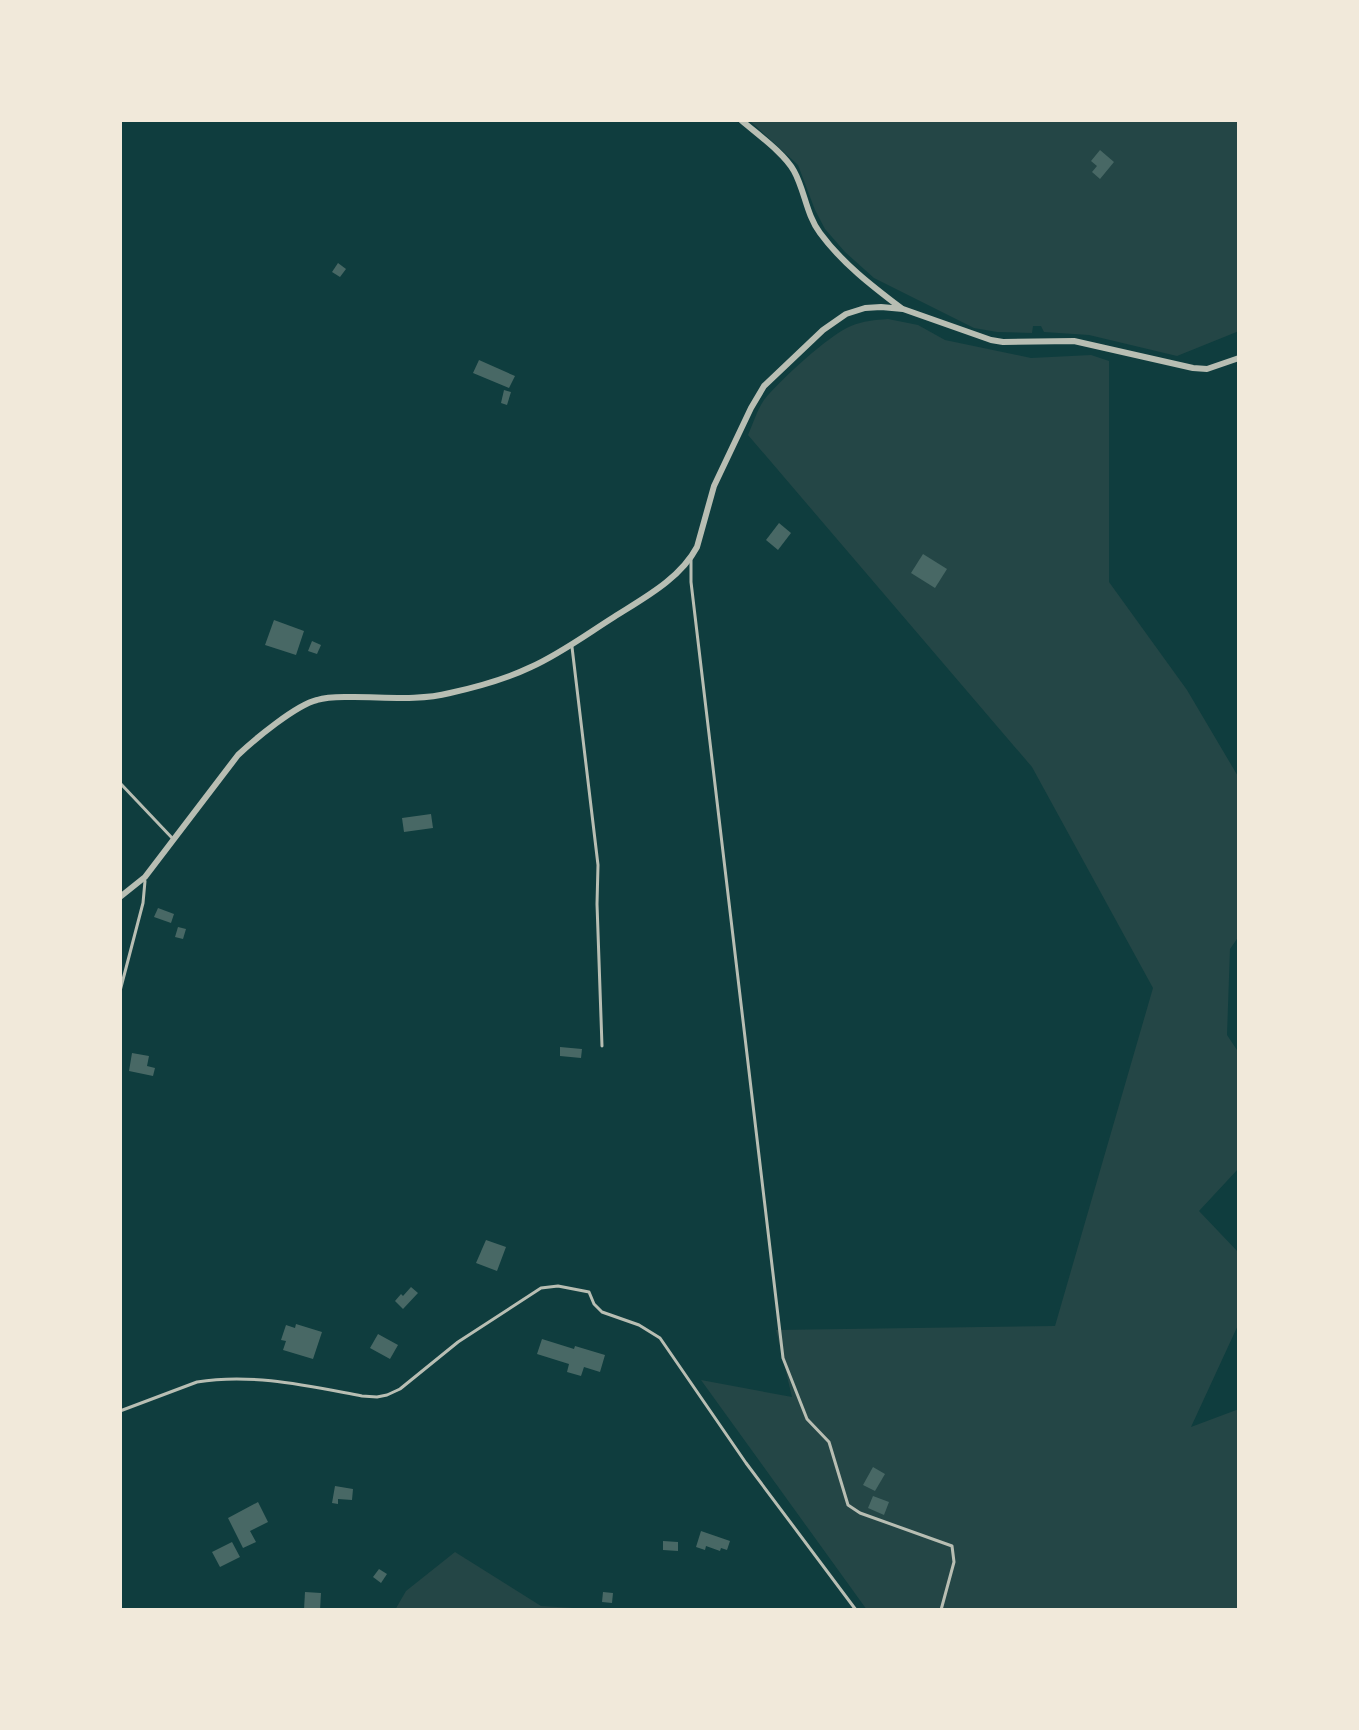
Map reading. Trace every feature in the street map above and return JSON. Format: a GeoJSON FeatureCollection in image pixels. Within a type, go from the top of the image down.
{"type":"FeatureCollection","features":[{"type":"Feature","properties":{"kind":"street"},"geometry":{"type":"LineString","coordinates":[[741,120],[793,170],[808,214],[819,232],[870,285],[903,309]]}},
{"type":"Feature","properties":{"kind":"street"},"geometry":{"type":"LineString","coordinates":[[120,897],[145,877],[238,755],[302,706],[332,697],[429,697],[510,676],[531,668],[634,605],[679,572],[697,547],[719,472],[764,386],[823,330],[846,314],[865,308],[903,309],[991,340],[1074,341],[1193,368],[1207,369],[1239,358]]}},
{"type":"Feature","properties":{"kind":"lane"},"geometry":{"type":"LineString","coordinates":[[691,559],[691,582],[783,1358],[807,1419],[829,1442],[848,1505],[860,1513],[952,1546],[954,1562],[941,1610]]}},
{"type":"Feature","properties":{"kind":"lane"},"geometry":{"type":"LineString","coordinates":[[572,643],[598,865],[602,1046]]}},
{"type":"Feature","properties":{"kind":"lane"},"geometry":{"type":"LineString","coordinates":[[120,783],[174,840]]}},
{"type":"Feature","properties":{"kind":"lane"},"geometry":{"type":"LineString","coordinates":[[120,991],[143,903],[145,877]]}},
{"type":"Feature","properties":{"kind":"lane"},"geometry":{"type":"LineString","coordinates":[[120,1411],[197,1382],[211,1380],[268,1379],[362,1396],[387,1395],[413,1380],[458,1342],[541,1288],[558,1286],[589,1292],[602,1312],[639,1325],[660,1338],[746,1463],[856,1610]]}},
{"type":"Feature","properties":{"kind":"shaded area"},"geometry":{"type":"Polygon","coordinates":[[[749,120],[1239,120],[1239,331],[1177,356],[1089,335],[1044,332],[1041,326],[1033,326],[1032,333],[974,328],[874,278],[845,252],[825,229],[798,165],[749,120]]]}},
{"type":"Feature","properties":{"kind":"shaded area"},"geometry":{"type":"Polygon","coordinates":[[[888,319],[918,325],[945,340],[1031,358],[1091,355],[1109,361],[1109,582],[1187,690],[1239,778],[1239,936],[1230,949],[1227,1035],[1239,1053],[1239,1168],[1199,1211],[1239,1253],[1239,1323],[1191,1427],[1239,1409],[1239,1610],[867,1610],[701,1380],[792,1397],[776,1330],[1055,1326],[1153,988],[1032,767],[748,435],[764,400],[818,348],[851,326],[888,319]]]}},
{"type":"Feature","properties":{"kind":"shaded area"},"geometry":{"type":"Polygon","coordinates":[[[455,1552],[541,1606],[607,1610],[395,1610],[406,1591],[455,1552]]]}},
{"type":"Feature","properties":{"kind":"building"},"geometry":{"type":"Polygon","coordinates":[[[1100,150],[1114,162],[1100,179],[1092,172],[1097,166],[1091,161],[1100,150]]]}},
{"type":"Feature","properties":{"kind":"building"},"geometry":{"type":"Polygon","coordinates":[[[338,263],[346,269],[340,277],[332,272],[338,263]]]}},
{"type":"Feature","properties":{"kind":"building"},"geometry":{"type":"Polygon","coordinates":[[[479,360],[515,376],[509,388],[473,373],[479,360]]]}},
{"type":"Feature","properties":{"kind":"building"},"geometry":{"type":"Polygon","coordinates":[[[504,390],[511,392],[507,405],[501,403],[504,390]]]}},
{"type":"Feature","properties":{"kind":"building"},"geometry":{"type":"Polygon","coordinates":[[[779,523],[791,533],[778,550],[766,540],[779,523]]]}},
{"type":"Feature","properties":{"kind":"building"},"geometry":{"type":"Polygon","coordinates":[[[923,554],[947,569],[935,588],[911,573],[923,554]]]}},
{"type":"Feature","properties":{"kind":"building"},"geometry":{"type":"Polygon","coordinates":[[[274,620],[304,631],[296,655],[265,645],[274,620]]]}},
{"type":"Feature","properties":{"kind":"building"},"geometry":{"type":"Polygon","coordinates":[[[312,641],[321,645],[317,654],[308,651],[312,641]]]}},
{"type":"Feature","properties":{"kind":"building"},"geometry":{"type":"Polygon","coordinates":[[[431,814],[433,828],[404,832],[402,818],[431,814]]]}},
{"type":"Feature","properties":{"kind":"building"},"geometry":{"type":"Polygon","coordinates":[[[158,908],[174,914],[171,923],[154,917],[158,908]]]}},
{"type":"Feature","properties":{"kind":"building"},"geometry":{"type":"Polygon","coordinates":[[[178,927],[186,929],[183,939],[175,937],[178,927]]]}},
{"type":"Feature","properties":{"kind":"building"},"geometry":{"type":"Polygon","coordinates":[[[560,1047],[582,1049],[581,1058],[560,1056],[560,1047]]]}},
{"type":"Feature","properties":{"kind":"building"},"geometry":{"type":"Polygon","coordinates":[[[132,1053],[149,1056],[147,1066],[155,1068],[153,1076],[129,1071],[132,1053]]]}},
{"type":"Feature","properties":{"kind":"building"},"geometry":{"type":"Polygon","coordinates":[[[486,1240],[506,1247],[497,1271],[476,1263],[486,1240]]]}},
{"type":"Feature","properties":{"kind":"building"},"geometry":{"type":"Polygon","coordinates":[[[411,1287],[418,1293],[403,1309],[395,1301],[411,1287]]]}},
{"type":"Feature","properties":{"kind":"building"},"geometry":{"type":"Polygon","coordinates":[[[296,1324],[322,1332],[313,1359],[283,1350],[286,1341],[281,1340],[286,1325],[295,1328],[296,1324]]]}},
{"type":"Feature","properties":{"kind":"building"},"geometry":{"type":"Polygon","coordinates":[[[378,1334],[398,1345],[390,1359],[370,1348],[378,1334]]]}},
{"type":"Feature","properties":{"kind":"building"},"geometry":{"type":"Polygon","coordinates":[[[542,1339],[605,1355],[600,1372],[584,1367],[581,1376],[567,1372],[569,1364],[537,1354],[542,1339]]]}},
{"type":"Feature","properties":{"kind":"building"},"geometry":{"type":"Polygon","coordinates":[[[873,1467],[885,1474],[875,1491],[863,1485],[873,1467]]]}},
{"type":"Feature","properties":{"kind":"building"},"geometry":{"type":"Polygon","coordinates":[[[335,1486],[353,1489],[352,1500],[338,1499],[338,1504],[332,1503],[335,1486]]]}},
{"type":"Feature","properties":{"kind":"building"},"geometry":{"type":"Polygon","coordinates":[[[873,1496],[889,1502],[884,1515],[868,1508],[873,1496]]]}},
{"type":"Feature","properties":{"kind":"building"},"geometry":{"type":"Polygon","coordinates":[[[258,1502],[268,1522],[250,1531],[256,1542],[243,1548],[228,1518],[258,1502]]]}},
{"type":"Feature","properties":{"kind":"building"},"geometry":{"type":"Polygon","coordinates":[[[701,1531],[730,1541],[727,1550],[696,1547],[701,1531]]]}},
{"type":"Feature","properties":{"kind":"building"},"geometry":{"type":"Polygon","coordinates":[[[663,1541],[678,1542],[678,1551],[663,1550],[663,1541]]]}},
{"type":"Feature","properties":{"kind":"building"},"geometry":{"type":"Polygon","coordinates":[[[232,1542],[240,1557],[220,1567],[212,1552],[232,1542]]]}},
{"type":"Feature","properties":{"kind":"building"},"geometry":{"type":"Polygon","coordinates":[[[379,1569],[387,1574],[381,1583],[373,1577],[379,1569]]]}},
{"type":"Feature","properties":{"kind":"building"},"geometry":{"type":"Polygon","coordinates":[[[305,1592],[321,1593],[320,1610],[304,1610],[305,1592]]]}},
{"type":"Feature","properties":{"kind":"building"},"geometry":{"type":"Polygon","coordinates":[[[603,1592],[613,1593],[612,1603],[602,1602],[603,1592]]]}}]}
